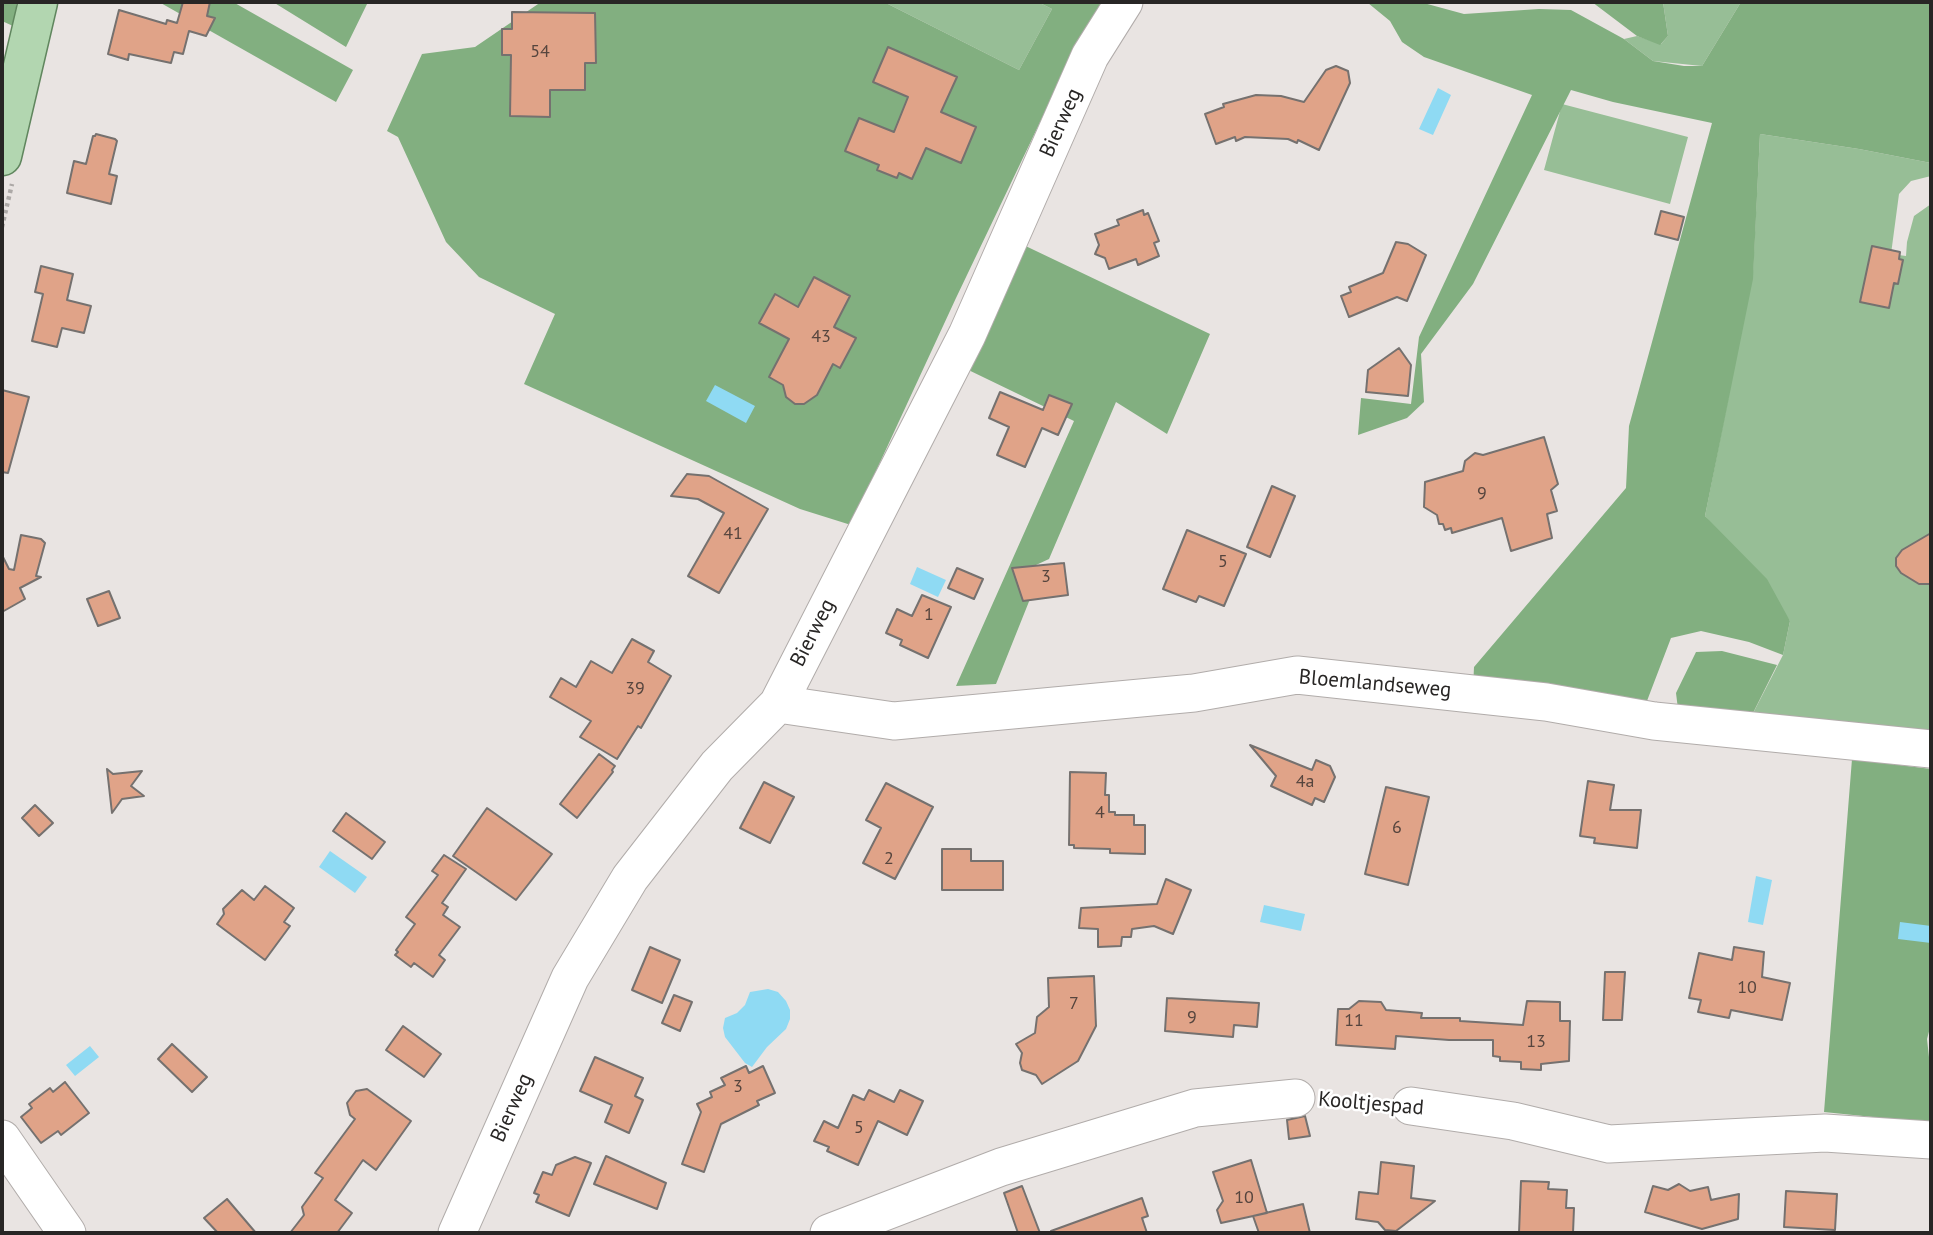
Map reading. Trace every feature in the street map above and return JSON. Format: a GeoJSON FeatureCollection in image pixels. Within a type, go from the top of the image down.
{"type":"FeatureCollection","features":[{"type":"Feature","properties":{"kind":"main road"},"geometry":{"type":"LineString","coordinates":[[2,156],[38,2]]}},
{"type":"Feature","properties":{"kind":"street","name":"Bierweg"},"geometry":{"type":"LineString","coordinates":[[457,1233],[570,978],[630,878],[717,766],[778,704],[967,335],[1090,56],[1124,2]]}},
{"type":"Feature","properties":{"kind":"street","name":"Bloemlandseweg"},"geometry":{"type":"LineString","coordinates":[[778,704],[894,721],[1194,694],[1297,675],[1546,702],[1654,721],[1931,749]]}},
{"type":"Feature","properties":{"kind":"street","name":"Kooltjespad"},"geometry":{"type":"LineString","coordinates":[[829,1233],[1001,1167],[1195,1108],[1296,1098]]}},
{"type":"Feature","properties":{"kind":"street","name":"Kooltjespad"},"geometry":{"type":"LineString","coordinates":[[1411,1106],[1513,1121],[1609,1144],[1825,1133],[1931,1140]]}},
{"type":"Feature","properties":{"kind":"street"},"geometry":{"type":"LineString","coordinates":[[2,1139],[67,1233]]}},
{"type":"Feature","properties":{"kind":"path","name":"Kooltjespad"},"geometry":{"type":"LineString","coordinates":[[1296,1098],[1411,1106]]}},
{"type":"Feature","properties":{"kind":"green space"},"geometry":{"type":"Polygon","coordinates":[[[2,2],[17,2],[13,26],[2,21],[2,2]]]}},
{"type":"Feature","properties":{"kind":"green space"},"geometry":{"type":"Polygon","coordinates":[[[159,2],[233,2],[353,70],[336,102],[159,2]]]}},
{"type":"Feature","properties":{"kind":"green space"},"geometry":{"type":"Polygon","coordinates":[[[273,2],[368,2],[346,47],[273,2]]]}},
{"type":"Feature","properties":{"kind":"green space"},"geometry":{"type":"Polygon","coordinates":[[[541,2],[884,2],[1019,70],[1052,9],[1038,2],[1101,3],[1076,47],[851,525],[800,509],[524,384],[555,314],[479,277],[446,242],[398,137],[387,131],[422,54],[475,47],[541,2]]]}},
{"type":"Feature","properties":{"kind":"green space"},"geometry":{"type":"Polygon","coordinates":[[[884,2],[1038,2],[1052,9],[1019,70],[884,2]]]}},
{"type":"Feature","properties":{"kind":"green space"},"geometry":{"type":"Polygon","coordinates":[[[1355,2],[1420,2],[1464,14],[1539,9],[1571,10],[1624,39],[1653,61],[1702,66],[1741,2],[1931,2],[1931,163],[1760,134],[1753,279],[1705,516],[1767,579],[1790,621],[1783,655],[1749,642],[1701,631],[1671,638],[1642,714],[1473,689],[1474,667],[1626,488],[1629,426],[1712,123],[1613,102],[1571,90],[1473,284],[1421,354],[1424,402],[1407,418],[1358,435],[1361,398],[1411,404],[1419,337],[1532,95],[1424,57],[1402,42],[1390,21],[1368,3],[1355,2]]]}},
{"type":"Feature","properties":{"kind":"green space"},"geometry":{"type":"Polygon","coordinates":[[[1592,2],[1663,2],[1668,36],[1660,45],[1637,36],[1592,2]]]}},
{"type":"Feature","properties":{"kind":"green space"},"geometry":{"type":"Polygon","coordinates":[[[1663,2],[1741,2],[1702,66],[1653,61],[1624,39],[1637,36],[1661,44],[1668,36],[1663,2]]]}},
{"type":"Feature","properties":{"kind":"green space"},"geometry":{"type":"Polygon","coordinates":[[[1562,104],[1688,137],[1670,204],[1544,170],[1562,104]]]}},
{"type":"Feature","properties":{"kind":"green space"},"geometry":{"type":"Polygon","coordinates":[[[1760,134],[1931,163],[1931,176],[1911,181],[1899,194],[1891,254],[1906,256],[1914,216],[1931,204],[1931,745],[1748,723],[1783,655],[1790,621],[1705,516],[1753,272],[1760,134]]]}},
{"type":"Feature","properties":{"kind":"green space"},"geometry":{"type":"Polygon","coordinates":[[[1013,240],[1210,334],[1167,434],[1116,402],[1049,559],[1036,565],[1038,579],[996,684],[956,686],[1074,421],[956,364],[1013,240]]]}},
{"type":"Feature","properties":{"kind":"green space"},"geometry":{"type":"Polygon","coordinates":[[[1722,651],[1777,665],[1748,723],[1679,717],[1676,693],[1696,652],[1722,651]]]}},
{"type":"Feature","properties":{"kind":"green space"},"geometry":{"type":"Polygon","coordinates":[[[1852,759],[1931,769],[1931,1024],[1927,1039],[1931,1059],[1931,1123],[1824,1112],[1852,759]]]}},
{"type":"Feature","properties":{"kind":"water"},"geometry":{"type":"Polygon","coordinates":[[[1438,88],[1451,95],[1433,135],[1419,129],[1438,88]]]}},
{"type":"Feature","properties":{"kind":"water"},"geometry":{"type":"Polygon","coordinates":[[[715,385],[755,406],[746,423],[706,401],[715,385]]]}},
{"type":"Feature","properties":{"kind":"water"},"geometry":{"type":"Polygon","coordinates":[[[917,567],[946,580],[938,597],[910,584],[917,567]]]}},
{"type":"Feature","properties":{"kind":"water"},"geometry":{"type":"Polygon","coordinates":[[[330,851],[367,877],[355,893],[319,867],[330,851]]]}},
{"type":"Feature","properties":{"kind":"water"},"geometry":{"type":"Polygon","coordinates":[[[1756,876],[1772,880],[1763,925],[1748,922],[1756,876]]]}},
{"type":"Feature","properties":{"kind":"water"},"geometry":{"type":"Polygon","coordinates":[[[1264,905],[1305,914],[1301,931],[1260,922],[1264,905]]]}},
{"type":"Feature","properties":{"kind":"water"},"geometry":{"type":"Polygon","coordinates":[[[1900,922],[1931,926],[1931,943],[1898,939],[1900,922]]]}},
{"type":"Feature","properties":{"kind":"water"},"geometry":{"type":"Polygon","coordinates":[[[768,989],[778,992],[786,1001],[790,1019],[786,1029],[767,1047],[752,1067],[745,1063],[725,1037],[725,1018],[737,1013],[745,1005],[750,992],[768,989]]]}},
{"type":"Feature","properties":{"kind":"water"},"geometry":{"type":"Polygon","coordinates":[[[90,1046],[99,1057],[75,1076],[66,1065],[90,1046]]]}},
{"type":"Feature","properties":{"kind":"building"},"geometry":{"type":"Polygon","coordinates":[[[183,2],[210,2],[207,16],[215,18],[206,36],[189,31],[183,54],[174,52],[171,63],[129,54],[128,60],[108,54],[119,10],[166,24],[167,20],[177,23],[183,2]]]}},
{"type":"Feature","properties":{"kind":"building"},"geometry":{"type":"Polygon","coordinates":[[[512,12],[595,13],[596,63],[585,63],[585,90],[550,90],[550,117],[510,116],[511,55],[502,55],[502,29],[512,29],[512,12]]]}},
{"type":"Feature","properties":{"kind":"building"},"geometry":{"type":"Polygon","coordinates":[[[888,47],[957,77],[941,112],[976,127],[961,163],[926,148],[912,179],[899,173],[897,178],[877,170],[879,165],[845,151],[859,118],[894,132],[908,97],[873,82],[888,47]]]}},
{"type":"Feature","properties":{"kind":"building"},"geometry":{"type":"Polygon","coordinates":[[[1336,66],[1348,71],[1350,83],[1319,150],[1298,140],[1297,143],[1288,139],[1245,137],[1236,141],[1235,137],[1216,144],[1205,114],[1224,107],[1223,104],[1256,95],[1281,96],[1304,102],[1326,70],[1336,66]]]}},
{"type":"Feature","properties":{"kind":"building"},"geometry":{"type":"Polygon","coordinates":[[[96,134],[117,141],[109,174],[117,176],[111,204],[67,193],[74,161],[86,164],[93,136],[96,134]]]}},
{"type":"Feature","properties":{"kind":"building"},"geometry":{"type":"Polygon","coordinates":[[[1143,210],[1144,215],[1148,213],[1159,241],[1154,243],[1159,256],[1138,265],[1136,259],[1109,269],[1105,258],[1095,254],[1099,245],[1095,234],[1119,225],[1117,220],[1143,210]]]}},
{"type":"Feature","properties":{"kind":"building"},"geometry":{"type":"Polygon","coordinates":[[[1661,211],[1684,217],[1678,240],[1655,234],[1661,211]]]}},
{"type":"Feature","properties":{"kind":"building"},"geometry":{"type":"Polygon","coordinates":[[[1396,242],[1408,244],[1426,255],[1407,301],[1397,297],[1349,317],[1341,296],[1351,292],[1349,287],[1383,273],[1396,242]]]}},
{"type":"Feature","properties":{"kind":"building"},"geometry":{"type":"Polygon","coordinates":[[[1872,246],[1900,252],[1899,259],[1903,260],[1898,284],[1894,283],[1889,308],[1860,302],[1872,246]]]}},
{"type":"Feature","properties":{"kind":"building"},"geometry":{"type":"Polygon","coordinates":[[[41,266],[73,274],[67,300],[91,306],[84,333],[62,328],[57,347],[32,341],[43,294],[35,292],[41,266]]]}},
{"type":"Feature","properties":{"kind":"building"},"geometry":{"type":"Polygon","coordinates":[[[814,277],[850,296],[834,327],[856,338],[840,368],[833,364],[817,395],[804,404],[795,404],[786,397],[783,385],[769,377],[789,339],[759,323],[775,294],[798,307],[814,277]]]}},
{"type":"Feature","properties":{"kind":"building"},"geometry":{"type":"Polygon","coordinates":[[[1399,348],[1411,365],[1408,396],[1366,392],[1368,370],[1399,348]]]}},
{"type":"Feature","properties":{"kind":"building"},"geometry":{"type":"Polygon","coordinates":[[[2,390],[29,397],[8,473],[2,472],[2,390]]]}},
{"type":"Feature","properties":{"kind":"building"},"geometry":{"type":"Polygon","coordinates":[[[1000,392],[1043,410],[1049,395],[1072,404],[1058,435],[1042,428],[1025,467],[997,455],[1009,427],[989,418],[1000,392]]]}},
{"type":"Feature","properties":{"kind":"building"},"geometry":{"type":"Polygon","coordinates":[[[1544,437],[1558,484],[1551,490],[1557,511],[1547,514],[1552,538],[1511,551],[1502,518],[1452,533],[1451,528],[1445,530],[1443,524],[1439,524],[1437,515],[1424,507],[1425,482],[1463,471],[1465,461],[1475,453],[1483,455],[1544,437]]]}},
{"type":"Feature","properties":{"kind":"building"},"geometry":{"type":"Polygon","coordinates":[[[687,474],[709,476],[768,509],[719,593],[688,576],[724,513],[698,499],[671,496],[687,474]]]}},
{"type":"Feature","properties":{"kind":"building"},"geometry":{"type":"Polygon","coordinates":[[[1272,486],[1295,496],[1270,557],[1247,547],[1272,486]]]}},
{"type":"Feature","properties":{"kind":"building"},"geometry":{"type":"Polygon","coordinates":[[[1187,530],[1246,554],[1224,606],[1199,596],[1196,602],[1163,589],[1187,530]]]}},
{"type":"Feature","properties":{"kind":"building"},"geometry":{"type":"Polygon","coordinates":[[[1931,533],[1931,584],[1919,584],[1901,573],[1896,566],[1896,558],[1902,550],[1931,533]]]}},
{"type":"Feature","properties":{"kind":"building"},"geometry":{"type":"Polygon","coordinates":[[[21,535],[41,539],[45,543],[36,576],[41,577],[20,588],[25,599],[2,612],[2,555],[9,569],[14,570],[21,535]]]}},
{"type":"Feature","properties":{"kind":"building"},"geometry":{"type":"Polygon","coordinates":[[[1064,563],[1068,595],[1023,601],[1012,568],[1064,563]]]}},
{"type":"Feature","properties":{"kind":"building"},"geometry":{"type":"Polygon","coordinates":[[[957,568],[983,579],[974,599],[948,588],[957,568]]]}},
{"type":"Feature","properties":{"kind":"building"},"geometry":{"type":"Polygon","coordinates":[[[109,591],[120,618],[98,626],[87,599],[109,591]]]}},
{"type":"Feature","properties":{"kind":"building"},"geometry":{"type":"Polygon","coordinates":[[[922,595],[951,607],[928,658],[900,645],[902,640],[886,633],[897,609],[912,616],[922,595]]]}},
{"type":"Feature","properties":{"kind":"building"},"geometry":{"type":"Polygon","coordinates":[[[632,639],[654,651],[648,662],[671,676],[641,728],[638,726],[617,759],[580,737],[591,721],[550,697],[561,678],[576,687],[591,661],[612,673],[632,639]]]}},
{"type":"Feature","properties":{"kind":"building"},"geometry":{"type":"Polygon","coordinates":[[[1250,745],[1312,770],[1316,760],[1330,766],[1335,777],[1324,802],[1315,798],[1312,805],[1271,786],[1276,776],[1250,745]]]}},
{"type":"Feature","properties":{"kind":"building"},"geometry":{"type":"Polygon","coordinates":[[[599,754],[615,766],[613,772],[577,818],[560,804],[599,754]]]}},
{"type":"Feature","properties":{"kind":"building"},"geometry":{"type":"Polygon","coordinates":[[[107,769],[113,774],[142,771],[131,786],[144,796],[122,799],[112,813],[107,769]]]}},
{"type":"Feature","properties":{"kind":"building"},"geometry":{"type":"Polygon","coordinates":[[[1070,772],[1106,773],[1105,795],[1109,795],[1109,812],[1115,812],[1115,815],[1134,815],[1134,825],[1145,825],[1145,854],[1110,853],[1110,849],[1074,848],[1074,845],[1069,845],[1070,772]]]}},
{"type":"Feature","properties":{"kind":"building"},"geometry":{"type":"Polygon","coordinates":[[[1588,781],[1614,785],[1610,810],[1641,810],[1637,848],[1594,843],[1595,838],[1580,836],[1588,781]]]}},
{"type":"Feature","properties":{"kind":"building"},"geometry":{"type":"Polygon","coordinates":[[[764,782],[794,797],[770,843],[740,828],[764,782]]]}},
{"type":"Feature","properties":{"kind":"building"},"geometry":{"type":"Polygon","coordinates":[[[886,783],[933,807],[895,879],[863,863],[881,828],[866,820],[886,783]]]}},
{"type":"Feature","properties":{"kind":"building"},"geometry":{"type":"Polygon","coordinates":[[[1386,787],[1429,797],[1408,885],[1365,874],[1386,787]]]}},
{"type":"Feature","properties":{"kind":"building"},"geometry":{"type":"Polygon","coordinates":[[[35,805],[53,823],[39,836],[22,818],[35,805]]]}},
{"type":"Feature","properties":{"kind":"building"},"geometry":{"type":"Polygon","coordinates":[[[487,808],[552,854],[516,900],[453,856],[487,808]]]}},
{"type":"Feature","properties":{"kind":"building"},"geometry":{"type":"Polygon","coordinates":[[[346,813],[385,842],[372,859],[333,831],[346,813]]]}},
{"type":"Feature","properties":{"kind":"building"},"geometry":{"type":"Polygon","coordinates":[[[942,849],[971,849],[971,861],[1003,861],[1003,890],[942,890],[942,849]]]}},
{"type":"Feature","properties":{"kind":"building"},"geometry":{"type":"Polygon","coordinates":[[[444,855],[466,869],[442,903],[448,907],[443,915],[460,927],[439,955],[445,960],[433,977],[414,963],[411,967],[395,955],[415,924],[406,917],[438,875],[432,871],[444,855]]]}},
{"type":"Feature","properties":{"kind":"building"},"geometry":{"type":"Polygon","coordinates":[[[1166,879],[1191,890],[1173,934],[1154,926],[1132,929],[1131,937],[1122,937],[1121,946],[1098,947],[1098,929],[1079,928],[1081,908],[1157,904],[1166,879]]]}},
{"type":"Feature","properties":{"kind":"building"},"geometry":{"type":"Polygon","coordinates":[[[265,886],[294,908],[284,922],[290,926],[265,960],[217,924],[224,914],[223,909],[242,890],[254,900],[265,886]]]}},
{"type":"Feature","properties":{"kind":"building"},"geometry":{"type":"Polygon","coordinates":[[[650,947],[680,960],[662,1003],[632,990],[650,947]]]}},
{"type":"Feature","properties":{"kind":"building"},"geometry":{"type":"Polygon","coordinates":[[[1734,947],[1764,952],[1762,977],[1790,983],[1782,1020],[1731,1010],[1729,1018],[1698,1012],[1701,1000],[1689,998],[1699,953],[1732,960],[1734,947]]]}},
{"type":"Feature","properties":{"kind":"building"},"geometry":{"type":"Polygon","coordinates":[[[1605,972],[1625,972],[1622,1020],[1603,1020],[1605,972]]]}},
{"type":"Feature","properties":{"kind":"building"},"geometry":{"type":"Polygon","coordinates":[[[1094,976],[1096,1026],[1078,1061],[1042,1084],[1036,1075],[1022,1070],[1022,1053],[1016,1044],[1035,1033],[1037,1017],[1049,1007],[1048,978],[1094,976]]]}},
{"type":"Feature","properties":{"kind":"building"},"geometry":{"type":"Polygon","coordinates":[[[674,995],[692,1002],[680,1031],[662,1023],[674,995]]]}},
{"type":"Feature","properties":{"kind":"building"},"geometry":{"type":"Polygon","coordinates":[[[1167,998],[1259,1003],[1257,1027],[1234,1025],[1233,1037],[1165,1031],[1167,998]]]}},
{"type":"Feature","properties":{"kind":"building"},"geometry":{"type":"Polygon","coordinates":[[[1359,1001],[1381,1002],[1386,1010],[1422,1013],[1421,1018],[1460,1018],[1460,1021],[1523,1025],[1527,1001],[1560,1002],[1560,1021],[1570,1021],[1569,1061],[1541,1064],[1541,1070],[1521,1069],[1521,1062],[1500,1061],[1500,1057],[1493,1056],[1493,1040],[1396,1036],[1395,1049],[1336,1045],[1338,1009],[1349,1009],[1359,1001]]]}},
{"type":"Feature","properties":{"kind":"building"},"geometry":{"type":"Polygon","coordinates":[[[403,1026],[441,1054],[424,1077],[386,1050],[403,1026]]]}},
{"type":"Feature","properties":{"kind":"building"},"geometry":{"type":"Polygon","coordinates":[[[172,1044],[207,1077],[192,1092],[158,1059],[172,1044]]]}},
{"type":"Feature","properties":{"kind":"building"},"geometry":{"type":"Polygon","coordinates":[[[595,1057],[643,1078],[635,1096],[643,1100],[629,1133],[605,1122],[612,1105],[580,1091],[595,1057]]]}},
{"type":"Feature","properties":{"kind":"building"},"geometry":{"type":"Polygon","coordinates":[[[746,1066],[749,1073],[763,1066],[775,1093],[757,1101],[759,1105],[721,1124],[704,1172],[682,1164],[701,1112],[697,1104],[712,1097],[710,1092],[725,1085],[721,1078],[746,1066]]]}},
{"type":"Feature","properties":{"kind":"building"},"geometry":{"type":"Polygon","coordinates":[[[65,1082],[89,1113],[61,1135],[58,1131],[41,1143],[21,1117],[32,1108],[29,1104],[50,1088],[53,1092],[65,1082]]]}},
{"type":"Feature","properties":{"kind":"building"},"geometry":{"type":"Polygon","coordinates":[[[367,1089],[411,1121],[376,1170],[363,1160],[335,1200],[352,1213],[337,1233],[290,1233],[304,1215],[302,1207],[323,1178],[315,1173],[355,1119],[350,1115],[347,1103],[356,1091],[367,1089]]]}},
{"type":"Feature","properties":{"kind":"building"},"geometry":{"type":"Polygon","coordinates":[[[869,1090],[894,1102],[900,1090],[923,1101],[907,1135],[878,1121],[858,1165],[827,1151],[829,1147],[814,1141],[824,1121],[838,1128],[853,1095],[864,1100],[869,1090]]]}},
{"type":"Feature","properties":{"kind":"building"},"geometry":{"type":"Polygon","coordinates":[[[1305,1116],[1310,1136],[1289,1139],[1287,1120],[1305,1116]]]}},
{"type":"Feature","properties":{"kind":"building"},"geometry":{"type":"Polygon","coordinates":[[[606,1156],[666,1183],[657,1209],[594,1184],[606,1156]]]}},
{"type":"Feature","properties":{"kind":"building"},"geometry":{"type":"Polygon","coordinates":[[[575,1157],[591,1163],[569,1216],[536,1202],[539,1195],[534,1193],[543,1172],[552,1175],[556,1165],[575,1157]]]}},
{"type":"Feature","properties":{"kind":"building"},"geometry":{"type":"Polygon","coordinates":[[[1251,1160],[1267,1213],[1221,1223],[1217,1210],[1223,1201],[1213,1172],[1251,1160]]]}},
{"type":"Feature","properties":{"kind":"building"},"geometry":{"type":"Polygon","coordinates":[[[1381,1162],[1414,1166],[1411,1198],[1435,1201],[1396,1231],[1385,1230],[1378,1222],[1356,1219],[1359,1192],[1378,1194],[1381,1162]]]}},
{"type":"Feature","properties":{"kind":"building"},"geometry":{"type":"Polygon","coordinates":[[[1521,1181],[1549,1182],[1548,1189],[1567,1190],[1566,1208],[1574,1208],[1573,1233],[1519,1233],[1521,1181]]]}},
{"type":"Feature","properties":{"kind":"building"},"geometry":{"type":"Polygon","coordinates":[[[1679,1184],[1690,1191],[1708,1187],[1711,1200],[1739,1194],[1738,1219],[1702,1229],[1645,1212],[1653,1186],[1668,1190],[1679,1184]]]}},
{"type":"Feature","properties":{"kind":"building"},"geometry":{"type":"Polygon","coordinates":[[[1022,1186],[1040,1233],[1018,1233],[1004,1193],[1022,1186]]]}},
{"type":"Feature","properties":{"kind":"building"},"geometry":{"type":"Polygon","coordinates":[[[1786,1191],[1837,1194],[1835,1230],[1784,1227],[1786,1191]]]}},
{"type":"Feature","properties":{"kind":"building"},"geometry":{"type":"Polygon","coordinates":[[[1142,1198],[1148,1216],[1142,1218],[1147,1233],[1051,1233],[1051,1231],[1142,1198]]]}},
{"type":"Feature","properties":{"kind":"building"},"geometry":{"type":"Polygon","coordinates":[[[227,1199],[256,1233],[218,1233],[204,1218],[227,1199]]]}},
{"type":"Feature","properties":{"kind":"building"},"geometry":{"type":"Polygon","coordinates":[[[1303,1204],[1310,1233],[1259,1233],[1253,1216],[1303,1204]]]}}]}
